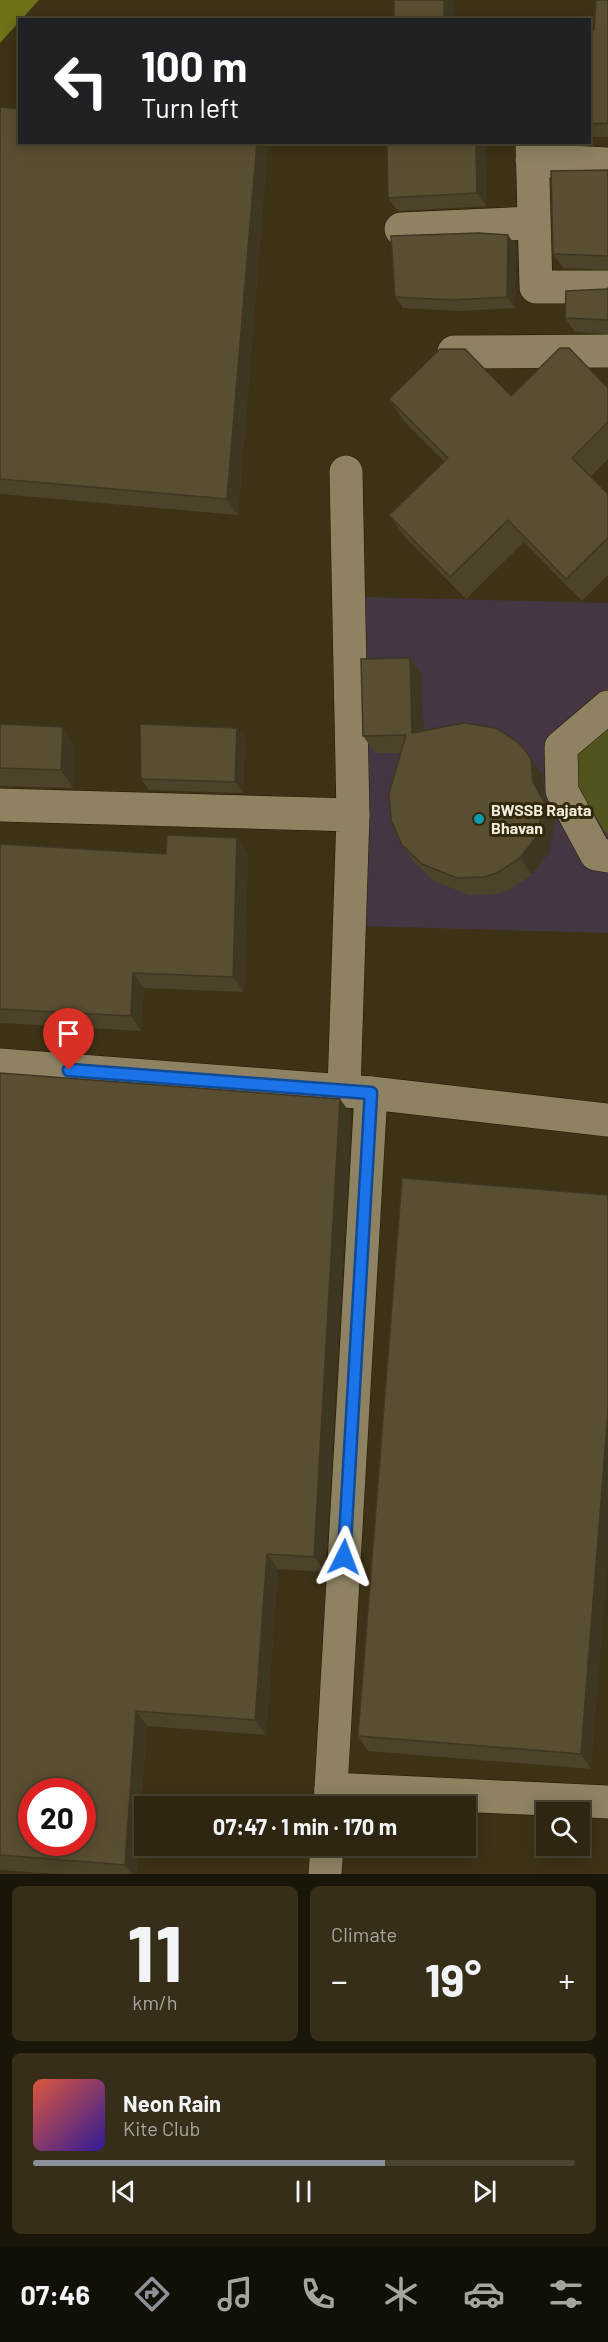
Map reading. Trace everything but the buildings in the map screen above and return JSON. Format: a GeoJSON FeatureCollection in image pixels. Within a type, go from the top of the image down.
{"type":"FeatureCollection","features":[{"type":"Feature","properties":{"kind":"lane"},"geometry":{"type":"LineString","coordinates":[[608,165],[532,151],[532,223],[536,287],[608,287]]}},
{"type":"Feature","properties":{"kind":"lane"},"geometry":{"type":"LineString","coordinates":[[401,229],[532,223]]}},
{"type":"Feature","properties":{"kind":"lane"},"geometry":{"type":"LineString","coordinates":[[454,352],[608,351]]}},
{"type":"Feature","properties":{"kind":"lane"},"geometry":{"type":"LineString","coordinates":[[330,1796],[358,1092],[346,472]]}},
{"type":"Feature","properties":{"kind":"lane"},"geometry":{"type":"LineString","coordinates":[[608,707],[561,747],[562,791],[596,854],[608,856]]}},
{"type":"Feature","properties":{"kind":"lane"},"geometry":{"type":"LineString","coordinates":[[0,805],[353,815]]}},
{"type":"Feature","properties":{"kind":"lane"},"geometry":{"type":"LineString","coordinates":[[0,1065],[358,1092],[608,1120]]}},
{"type":"Feature","properties":{"kind":"lane"},"geometry":{"type":"LineString","coordinates":[[476,1800],[608,1802]]}},
{"type":"Feature","properties":{"kind":"lane"},"geometry":{"type":"LineString","coordinates":[[326,1874],[327,1856]]}},
{"type":"Feature","properties":{"kind":"shaded area"},"geometry":{"type":"Polygon","coordinates":[[[0,0],[39,0],[23,18],[18,18],[18,23],[0,43],[0,0]]]}},
{"type":"Feature","properties":{"kind":"shaded area","name":"BWSSB Rajata Bhavan"},"geometry":{"type":"Polygon","coordinates":[[[364,597],[608,603],[608,933],[361,926],[364,597]]]}},
{"type":"Feature","properties":{"kind":"green space"},"geometry":{"type":"Polygon","coordinates":[[[608,724],[608,836],[577,787],[577,752],[608,724]]]}},
{"type":"Feature","properties":{"kind":"place","name":"BWSSB Rajata Bhavan"},"geometry":{"type":"Point","coordinates":[479,819]}},
{"type":"Feature","properties":{"kind":"route"},"geometry":{"type":"LineString","coordinates":[[69,1070],[371,1093],[344,1557]]}}]}
